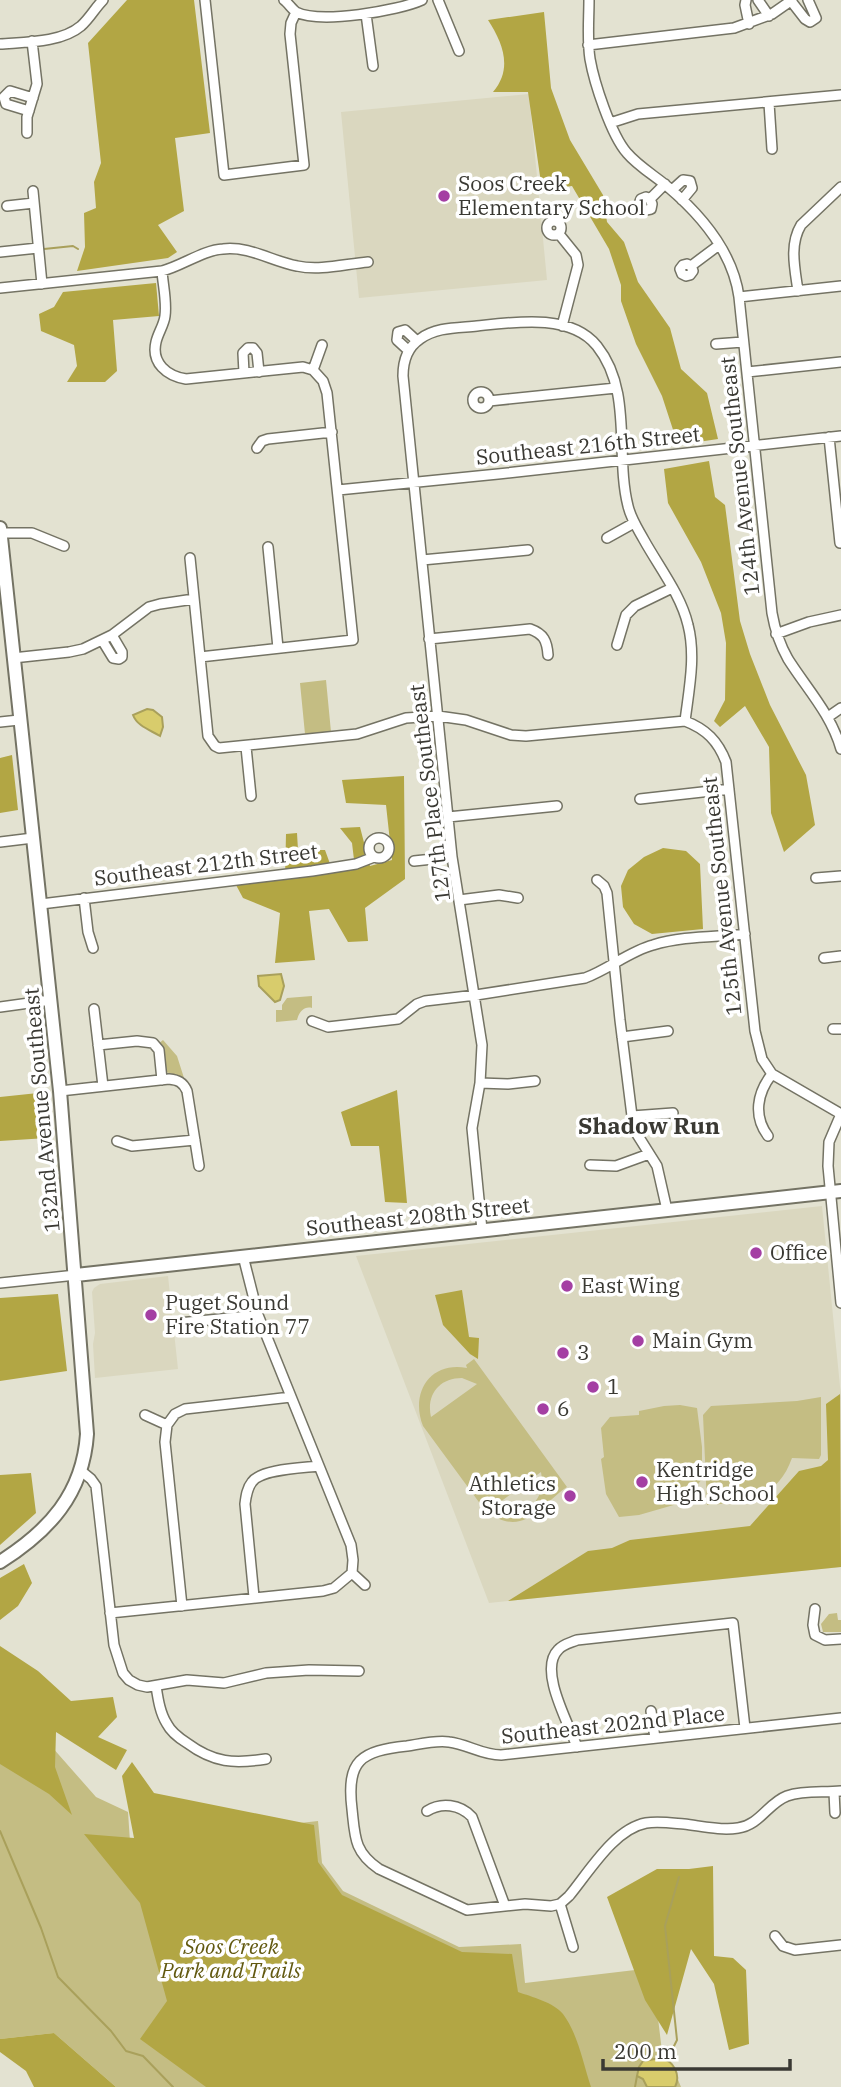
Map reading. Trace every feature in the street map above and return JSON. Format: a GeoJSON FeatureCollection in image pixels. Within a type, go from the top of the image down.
{"type":"FeatureCollection","features":[{"type":"Feature","properties":{"kind":"main road","name":"132nd Avenue Southeast"},"geometry":{"type":"LineString","coordinates":[[0,528],[60,1091],[87,1434],[86,1449],[74,1486],[56,1516],[28,1543],[0,1562]]}},
{"type":"Feature","properties":{"kind":"main road","name":"Southeast 208th Street"},"geometry":{"type":"LineString","coordinates":[[76,1275],[836,1191]]}},
{"type":"Feature","properties":{"kind":"street"},"geometry":{"type":"LineString","coordinates":[[0,44],[70,33],[88,19],[103,0]]}},
{"type":"Feature","properties":{"kind":"street"},"geometry":{"type":"LineString","coordinates":[[205,0],[224,175],[304,165],[290,34],[296,12]]}},
{"type":"Feature","properties":{"kind":"street"},"geometry":{"type":"LineString","coordinates":[[284,0],[296,12],[331,17],[396,9],[422,0]]}},
{"type":"Feature","properties":{"kind":"street"},"geometry":{"type":"LineString","coordinates":[[439,0],[459,51]]}},
{"type":"Feature","properties":{"kind":"street","name":"124th Avenue Southeast"},"geometry":{"type":"LineString","coordinates":[[589,0],[588,45],[592,69],[610,123],[627,153],[682,200],[719,245],[735,274],[776,634],[788,659],[828,717],[841,749]]}},
{"type":"Feature","properties":{"kind":"street"},"geometry":{"type":"LineString","coordinates":[[746,0],[749,23]]}},
{"type":"Feature","properties":{"kind":"street"},"geometry":{"type":"LineString","coordinates":[[758,0],[769,16]]}},
{"type":"Feature","properties":{"kind":"street"},"geometry":{"type":"LineString","coordinates":[[588,45],[726,30],[769,16],[792,0],[804,19],[810,22],[816,15],[808,0]]}},
{"type":"Feature","properties":{"kind":"street"},"geometry":{"type":"LineString","coordinates":[[366,14],[373,66]]}},
{"type":"Feature","properties":{"kind":"street"},"geometry":{"type":"LineString","coordinates":[[27,134],[26,124],[37,76],[32,41]]}},
{"type":"Feature","properties":{"kind":"street"},"geometry":{"type":"LineString","coordinates":[[29,111],[6,104],[4,97],[8,92],[13,92],[33,98]]}},
{"type":"Feature","properties":{"kind":"street"},"geometry":{"type":"LineString","coordinates":[[610,123],[638,114],[841,95]]}},
{"type":"Feature","properties":{"kind":"street"},"geometry":{"type":"LineString","coordinates":[[769,103],[772,149]]}},
{"type":"Feature","properties":{"kind":"street"},"geometry":{"type":"LineString","coordinates":[[650,199],[683,180],[690,181],[692,188],[682,200]]}},
{"type":"Feature","properties":{"kind":"street"},"geometry":{"type":"LineString","coordinates":[[798,291],[794,246],[797,232],[841,187]]}},
{"type":"Feature","properties":{"kind":"street"},"geometry":{"type":"LineString","coordinates":[[33,191],[42,284]]}},
{"type":"Feature","properties":{"kind":"street"},"geometry":{"type":"LineString","coordinates":[[8,206],[34,203]]}},
{"type":"Feature","properties":{"kind":"street"},"geometry":{"type":"LineString","coordinates":[[190,558],[208,736],[215,746],[223,749],[357,734],[406,718],[438,716],[466,720],[511,735],[526,736],[685,720],[692,646],[684,612],[628,509],[621,461],[621,424],[616,388],[606,359],[589,337],[562,326],[578,265],[576,255],[559,234]]}},
{"type":"Feature","properties":{"kind":"street"},"geometry":{"type":"LineString","coordinates":[[691,266],[719,245]]}},
{"type":"Feature","properties":{"kind":"street"},"geometry":{"type":"LineString","coordinates":[[0,252],[38,248]]}},
{"type":"Feature","properties":{"kind":"street"},"geometry":{"type":"LineString","coordinates":[[0,288],[162,271],[177,268],[220,248],[239,248],[297,266],[320,267],[368,262]]}},
{"type":"Feature","properties":{"kind":"street"},"geometry":{"type":"LineString","coordinates":[[162,271],[165,315],[164,324],[156,340],[156,358],[160,367],[176,378],[303,367],[313,370],[323,381],[327,393],[354,640],[200,657]]}},
{"type":"Feature","properties":{"kind":"street"},"geometry":{"type":"LineString","coordinates":[[739,297],[841,286]]}},
{"type":"Feature","properties":{"kind":"street","name":"127th Place Southeast"},"geometry":{"type":"LineString","coordinates":[[482,1230],[472,1128],[480,1083],[482,1045],[452,857],[403,366],[413,346],[439,330],[539,321],[562,326]]}},
{"type":"Feature","properties":{"kind":"street"},"geometry":{"type":"LineString","coordinates":[[716,344],[743,342]]}},
{"type":"Feature","properties":{"kind":"street"},"geometry":{"type":"LineString","coordinates":[[313,370],[322,345]]}},
{"type":"Feature","properties":{"kind":"street"},"geometry":{"type":"LineString","coordinates":[[244,373],[243,352],[248,348],[256,351],[259,372]]}},
{"type":"Feature","properties":{"kind":"street"},"geometry":{"type":"LineString","coordinates":[[747,372],[841,362]]}},
{"type":"Feature","properties":{"kind":"street"},"geometry":{"type":"LineString","coordinates":[[489,401],[616,388]]}},
{"type":"Feature","properties":{"kind":"street"},"geometry":{"type":"LineString","coordinates":[[257,448],[262,441],[268,439],[331,432]]}},
{"type":"Feature","properties":{"kind":"street","name":"Southeast 216th Street"},"geometry":{"type":"LineString","coordinates":[[338,490],[841,436]]}},
{"type":"Feature","properties":{"kind":"street"},"geometry":{"type":"LineString","coordinates":[[830,437],[841,543]]}},
{"type":"Feature","properties":{"kind":"street"},"geometry":{"type":"LineString","coordinates":[[607,538],[634,523]]}},
{"type":"Feature","properties":{"kind":"street"},"geometry":{"type":"LineString","coordinates":[[1,533],[32,533],[64,546]]}},
{"type":"Feature","properties":{"kind":"street"},"geometry":{"type":"LineString","coordinates":[[268,547],[278,648]]}},
{"type":"Feature","properties":{"kind":"street"},"geometry":{"type":"LineString","coordinates":[[422,560],[528,550]]}},
{"type":"Feature","properties":{"kind":"street"},"geometry":{"type":"LineString","coordinates":[[617,645],[626,615],[635,606],[672,588]]}},
{"type":"Feature","properties":{"kind":"street"},"geometry":{"type":"LineString","coordinates":[[13,658],[69,652],[112,635],[149,607],[194,599]]}},
{"type":"Feature","properties":{"kind":"street"},"geometry":{"type":"LineString","coordinates":[[776,634],[809,622],[841,615]]}},
{"type":"Feature","properties":{"kind":"street"},"geometry":{"type":"LineString","coordinates":[[429,639],[530,629],[543,636],[548,655]]}},
{"type":"Feature","properties":{"kind":"street"},"geometry":{"type":"LineString","coordinates":[[102,640],[113,658],[118,659],[122,657],[122,652],[112,635]]}},
{"type":"Feature","properties":{"kind":"street"},"geometry":{"type":"LineString","coordinates":[[828,717],[841,709]]}},
{"type":"Feature","properties":{"kind":"street"},"geometry":{"type":"LineString","coordinates":[[0,722],[19,720]]}},
{"type":"Feature","properties":{"kind":"street","name":"125th Avenue Southeast"},"geometry":{"type":"LineString","coordinates":[[685,720],[704,730],[721,749],[726,762],[755,1031],[760,1053],[772,1074]]}},
{"type":"Feature","properties":{"kind":"street"},"geometry":{"type":"LineString","coordinates":[[246,747],[251,796]]}},
{"type":"Feature","properties":{"kind":"street"},"geometry":{"type":"LineString","coordinates":[[640,799],[729,789]]}},
{"type":"Feature","properties":{"kind":"street"},"geometry":{"type":"LineString","coordinates":[[448,817],[558,806]]}},
{"type":"Feature","properties":{"kind":"street"},"geometry":{"type":"LineString","coordinates":[[0,842],[33,838]]}},
{"type":"Feature","properties":{"kind":"street","name":"Southeast 212th Street"},"geometry":{"type":"LineString","coordinates":[[40,904],[312,871],[356,864],[374,856]]}},
{"type":"Feature","properties":{"kind":"street"},"geometry":{"type":"LineString","coordinates":[[414,861],[452,857]]}},
{"type":"Feature","properties":{"kind":"street"},"geometry":{"type":"LineString","coordinates":[[816,878],[841,876]]}},
{"type":"Feature","properties":{"kind":"street"},"geometry":{"type":"LineString","coordinates":[[597,880],[607,893],[632,1116],[635,1130],[659,1173],[667,1210]]}},
{"type":"Feature","properties":{"kind":"street"},"geometry":{"type":"LineString","coordinates":[[459,900],[499,895],[518,898]]}},
{"type":"Feature","properties":{"kind":"street"},"geometry":{"type":"LineString","coordinates":[[84,898],[93,948]]}},
{"type":"Feature","properties":{"kind":"street"},"geometry":{"type":"LineString","coordinates":[[312,1021],[328,1027],[398,1019],[425,1001],[585,978],[653,945],[745,934]]}},
{"type":"Feature","properties":{"kind":"street"},"geometry":{"type":"LineString","coordinates":[[824,958],[841,956]]}},
{"type":"Feature","properties":{"kind":"street"},"geometry":{"type":"LineString","coordinates":[[0,1007],[51,1000]]}},
{"type":"Feature","properties":{"kind":"street"},"geometry":{"type":"LineString","coordinates":[[94,1009],[103,1086]]}},
{"type":"Feature","properties":{"kind":"street"},"geometry":{"type":"LineString","coordinates":[[622,1037],[668,1031]]}},
{"type":"Feature","properties":{"kind":"street"},"geometry":{"type":"LineString","coordinates":[[98,1045],[137,1041],[153,1043],[159,1050],[162,1080]]}},
{"type":"Feature","properties":{"kind":"street"},"geometry":{"type":"LineString","coordinates":[[768,1136],[761,1124],[759,1102],[762,1089],[772,1074],[841,1114],[829,1142],[828,1166],[836,1191],[841,1303]]}},
{"type":"Feature","properties":{"kind":"street"},"geometry":{"type":"LineString","coordinates":[[60,1091],[173,1079],[182,1082],[187,1091],[199,1166]]}},
{"type":"Feature","properties":{"kind":"street"},"geometry":{"type":"LineString","coordinates":[[480,1083],[535,1081]]}},
{"type":"Feature","properties":{"kind":"street"},"geometry":{"type":"LineString","coordinates":[[632,1116],[673,1113]]}},
{"type":"Feature","properties":{"kind":"street"},"geometry":{"type":"LineString","coordinates":[[117,1141],[132,1146],[195,1140]]}},
{"type":"Feature","properties":{"kind":"street"},"geometry":{"type":"LineString","coordinates":[[590,1165],[616,1166],[649,1154]]}},
{"type":"Feature","properties":{"kind":"street"},"geometry":{"type":"LineString","coordinates":[[243,1256],[258,1315],[351,1545],[352,1573],[365,1586]]}},
{"type":"Feature","properties":{"kind":"street","name":"Southeast 208th Street"},"geometry":{"type":"LineString","coordinates":[[0,1283],[76,1275]]}},
{"type":"Feature","properties":{"kind":"street"},"geometry":{"type":"LineString","coordinates":[[179,1323],[258,1315]]}},
{"type":"Feature","properties":{"kind":"street"},"geometry":{"type":"LineString","coordinates":[[182,1605],[165,1442],[167,1425],[175,1414],[186,1409],[291,1396]]}},
{"type":"Feature","properties":{"kind":"street"},"geometry":{"type":"LineString","coordinates":[[145,1415],[167,1425]]}},
{"type":"Feature","properties":{"kind":"street"},"geometry":{"type":"LineString","coordinates":[[254,1597],[245,1504],[251,1482],[262,1474],[319,1466]]}},
{"type":"Feature","properties":{"kind":"street"},"geometry":{"type":"LineString","coordinates":[[80,1470],[96,1486],[114,1645],[119,1664],[129,1679],[138,1685],[156,1686],[187,1680],[224,1683],[266,1673],[359,1671]]}},
{"type":"Feature","properties":{"kind":"street"},"geometry":{"type":"LineString","coordinates":[[110,1613],[323,1591],[334,1588],[352,1573]]}},
{"type":"Feature","properties":{"kind":"street"},"geometry":{"type":"LineString","coordinates":[[815,1609],[813,1625],[816,1634],[825,1640],[841,1639]]}},
{"type":"Feature","properties":{"kind":"street"},"geometry":{"type":"LineString","coordinates":[[577,1747],[550,1674],[551,1661],[558,1649],[577,1640],[733,1623],[745,1728]]}},
{"type":"Feature","properties":{"kind":"street"},"geometry":{"type":"LineString","coordinates":[[156,1686],[161,1712],[167,1725],[178,1738],[196,1750],[218,1760],[241,1763],[266,1759]]}},
{"type":"Feature","properties":{"kind":"street"},"geometry":{"type":"LineString","coordinates":[[651,1711],[655,1738]]}},
{"type":"Feature","properties":{"kind":"street","name":"Southeast 202nd Place"},"geometry":{"type":"LineString","coordinates":[[505,1906],[467,1910],[379,1869],[360,1853],[350,1794],[351,1776],[365,1756],[381,1749],[445,1741],[493,1755],[841,1718]]}},
{"type":"Feature","properties":{"kind":"street"},"geometry":{"type":"LineString","coordinates":[[427,1811],[438,1806],[453,1806],[472,1817],[505,1906],[560,1904],[618,1837],[645,1823],[739,1828],[753,1824],[774,1804],[788,1796],[813,1792],[837,1792],[835,1813]]}},
{"type":"Feature","properties":{"kind":"street"},"geometry":{"type":"LineString","coordinates":[[560,1904],[573,1947]]}},
{"type":"Feature","properties":{"kind":"street"},"geometry":{"type":"LineString","coordinates":[[775,1936],[783,1946],[795,1950],[841,1945]]}},
{"type":"Feature","properties":{"kind":"shaded area","name":"Soos Creek Elementary School"},"geometry":{"type":"Polygon","coordinates":[[[529,94],[547,280],[359,298],[341,112],[529,94]]]}},
{"type":"Feature","properties":{"kind":"shaded area"},"geometry":{"type":"Polygon","coordinates":[[[147,709],[162,717],[160,736],[141,725],[133,715],[147,709]]]}},
{"type":"Feature","properties":{"kind":"shaded area"},"geometry":{"type":"Polygon","coordinates":[[[281,974],[284,986],[280,1000],[275,1002],[259,986],[258,976],[281,974]]]}},
{"type":"Feature","properties":{"kind":"shaded area","name":"Kentridge High School"},"geometry":{"type":"Polygon","coordinates":[[[822,1206],[841,1396],[841,1567],[489,1603],[356,1256],[822,1206]]]}},
{"type":"Feature","properties":{"kind":"shaded area"},"geometry":{"type":"Polygon","coordinates":[[[168,1276],[178,1369],[95,1378],[94,1288],[100,1284],[168,1276]]]}},
{"type":"Feature","properties":{"kind":"shaded area"},"geometry":{"type":"Polygon","coordinates":[[[661,2058],[670,2062],[675,2069],[675,2087],[647,2087],[643,2079],[637,2076],[639,2067],[643,2061],[661,2058]]]}},
{"type":"Feature","properties":{"kind":"green space"},"geometry":{"type":"Polygon","coordinates":[[[127,0],[194,0],[210,133],[175,138],[184,211],[158,225],[177,252],[168,258],[77,271],[85,247],[84,213],[96,208],[94,182],[101,163],[88,43],[127,0]]]}},
{"type":"Feature","properties":{"kind":"green space"},"geometry":{"type":"Polygon","coordinates":[[[544,12],[551,88],[570,140],[603,195],[607,222],[624,242],[638,282],[670,328],[681,369],[707,393],[718,439],[678,445],[662,396],[636,344],[621,301],[621,285],[609,249],[572,186],[542,190],[528,92],[493,92],[503,74],[504,56],[488,20],[544,12]]]}},
{"type":"Feature","properties":{"kind":"green space"},"geometry":{"type":"Polygon","coordinates":[[[156,283],[159,316],[113,320],[117,371],[105,382],[67,382],[77,366],[74,345],[41,331],[39,314],[54,307],[63,292],[156,283]]]}},
{"type":"Feature","properties":{"kind":"green space"},"geometry":{"type":"Polygon","coordinates":[[[709,461],[715,497],[725,505],[740,621],[750,654],[770,705],[806,775],[815,825],[784,852],[771,813],[769,747],[745,706],[720,727],[714,721],[725,700],[726,643],[721,613],[701,562],[668,503],[664,469],[709,461]]]}},
{"type":"Feature","properties":{"kind":"green space"},"geometry":{"type":"Polygon","coordinates":[[[326,680],[331,732],[305,734],[300,683],[326,680]]]}},
{"type":"Feature","properties":{"kind":"green space"},"geometry":{"type":"Polygon","coordinates":[[[12,755],[18,810],[0,813],[0,758],[12,755]]]}},
{"type":"Feature","properties":{"kind":"green space"},"geometry":{"type":"Polygon","coordinates":[[[404,776],[405,879],[365,908],[368,941],[348,942],[329,909],[309,911],[315,960],[275,963],[280,913],[243,898],[236,885],[285,878],[286,834],[297,833],[298,850],[325,850],[333,872],[355,868],[352,843],[340,828],[360,827],[370,866],[392,860],[386,805],[346,803],[342,780],[404,776]]]}},
{"type":"Feature","properties":{"kind":"green space"},"geometry":{"type":"Polygon","coordinates":[[[663,848],[686,851],[700,864],[703,929],[652,934],[634,924],[623,907],[621,886],[628,870],[644,857],[663,848]]]}},
{"type":"Feature","properties":{"kind":"green space"},"geometry":{"type":"Polygon","coordinates":[[[312,996],[312,1008],[302,1010],[297,1020],[276,1022],[276,1010],[282,1010],[287,998],[312,996]]]}},
{"type":"Feature","properties":{"kind":"green space"},"geometry":{"type":"Polygon","coordinates":[[[163,1040],[177,1056],[184,1078],[166,1072],[158,1044],[163,1040]]]}},
{"type":"Feature","properties":{"kind":"green space"},"geometry":{"type":"Polygon","coordinates":[[[397,1090],[407,1203],[385,1202],[379,1146],[351,1146],[341,1112],[397,1090]]]}},
{"type":"Feature","properties":{"kind":"green space"},"geometry":{"type":"Polygon","coordinates":[[[38,1093],[47,1138],[0,1141],[0,1097],[38,1093]]]}},
{"type":"Feature","properties":{"kind":"green space"},"geometry":{"type":"Polygon","coordinates":[[[462,1290],[469,1337],[479,1338],[478,1359],[443,1325],[435,1295],[462,1290]]]}},
{"type":"Feature","properties":{"kind":"green space"},"geometry":{"type":"Polygon","coordinates":[[[58,1294],[67,1371],[0,1381],[0,1298],[58,1294]]]}},
{"type":"Feature","properties":{"kind":"green space"},"geometry":{"type":"Polygon","coordinates":[[[474,1359],[567,1487],[538,1511],[520,1521],[509,1522],[497,1518],[484,1509],[423,1426],[419,1402],[426,1382],[443,1369],[467,1368],[466,1365],[474,1359]],[[462,1378],[447,1381],[436,1389],[430,1402],[431,1417],[477,1384],[462,1378]],[[541,1472],[496,1505],[515,1510],[531,1505],[540,1492],[541,1472]]]}},
{"type":"Feature","properties":{"kind":"green space"},"geometry":{"type":"Polygon","coordinates":[[[840,1394],[841,1567],[508,1601],[588,1551],[612,1548],[630,1540],[750,1526],[799,1471],[821,1466],[828,1460],[826,1404],[840,1394]]]}},
{"type":"Feature","properties":{"kind":"green space"},"geometry":{"type":"Polygon","coordinates":[[[821,1397],[819,1459],[792,1458],[786,1472],[769,1491],[747,1500],[707,1505],[703,1415],[711,1406],[821,1397]]]}},
{"type":"Feature","properties":{"kind":"green space"},"geometry":{"type":"Polygon","coordinates":[[[680,1405],[697,1408],[702,1447],[702,1479],[684,1502],[639,1515],[619,1517],[606,1494],[601,1459],[604,1457],[601,1428],[610,1417],[639,1415],[639,1411],[680,1405]]]}},
{"type":"Feature","properties":{"kind":"green space"},"geometry":{"type":"Polygon","coordinates":[[[31,1473],[36,1513],[0,1545],[0,1475],[31,1473]]]}},
{"type":"Feature","properties":{"kind":"green space"},"geometry":{"type":"Polygon","coordinates":[[[24,1564],[32,1583],[18,1606],[0,1620],[0,1578],[24,1564]]]}},
{"type":"Feature","properties":{"kind":"green space"},"geometry":{"type":"Polygon","coordinates":[[[837,1613],[838,1620],[841,1620],[841,1632],[823,1632],[821,1624],[829,1614],[837,1613]]]}},
{"type":"Feature","properties":{"kind":"green space"},"geometry":{"type":"Polygon","coordinates":[[[0,1646],[38,1671],[71,1701],[113,1697],[117,1717],[98,1737],[127,1750],[116,1770],[56,1732],[55,1767],[72,1815],[49,1794],[0,1764],[0,1646]]]}},
{"type":"Feature","properties":{"kind":"green space","name":"Soos Creek Park and Trails"},"geometry":{"type":"Polygon","coordinates":[[[0,1688],[96,1797],[128,1812],[130,1842],[318,1821],[322,1863],[343,1891],[459,1947],[521,1944],[525,1983],[652,1968],[663,2060],[670,2060],[681,2087],[116,2087],[54,2033],[0,2039],[0,1688]]]}},
{"type":"Feature","properties":{"kind":"green space"},"geometry":{"type":"Polygon","coordinates":[[[132,1762],[154,1793],[314,1825],[318,1862],[342,1895],[462,1952],[512,1954],[518,1992],[548,2003],[563,2014],[576,2040],[591,2087],[206,2087],[140,2039],[167,2001],[140,1903],[84,1834],[134,1838],[122,1776],[132,1762]]]}},
{"type":"Feature","properties":{"kind":"green space"},"geometry":{"type":"Polygon","coordinates":[[[713,1866],[714,1956],[733,1958],[746,1970],[749,2044],[729,2050],[714,1984],[691,1949],[667,2035],[645,2000],[607,1897],[657,1869],[713,1866]]]}},
{"type":"Feature","properties":{"kind":"green space"},"geometry":{"type":"Polygon","coordinates":[[[54,2033],[116,2087],[34,2087],[26,2071],[0,2052],[0,2039],[54,2033]]]}},
{"type":"Feature","properties":{"kind":"waterway"},"geometry":{"type":"LineString","coordinates":[[44,249],[73,246],[78,249]]}},
{"type":"Feature","properties":{"kind":"waterway"},"geometry":{"type":"LineString","coordinates":[[0,1831],[41,1928],[58,1977],[111,2031],[126,2051],[143,2056],[173,2087]]}},
{"type":"Feature","properties":{"kind":"waterway"},"geometry":{"type":"LineString","coordinates":[[667,2060],[677,2040],[665,1926],[679,1877]]}},
{"type":"Feature","properties":{"kind":"waterway"},"geometry":{"type":"LineString","coordinates":[[635,2087],[637,2076]]}},
{"type":"Feature","properties":{"kind":"place","name":"Soos Creek Elementary School"},"geometry":{"type":"Point","coordinates":[444,196]}},
{"type":"Feature","properties":{"kind":"place","name":"Office"},"geometry":{"type":"Point","coordinates":[756,1253]}},
{"type":"Feature","properties":{"kind":"place","name":"East Wing"},"geometry":{"type":"Point","coordinates":[567,1286]}},
{"type":"Feature","properties":{"kind":"place","name":"Puget Sound Fire Station 77"},"geometry":{"type":"Point","coordinates":[151,1315]}},
{"type":"Feature","properties":{"kind":"place","name":"Main Gym"},"geometry":{"type":"Point","coordinates":[638,1341]}},
{"type":"Feature","properties":{"kind":"place","name":"3"},"geometry":{"type":"Point","coordinates":[563,1353]}},
{"type":"Feature","properties":{"kind":"place","name":"1"},"geometry":{"type":"Point","coordinates":[593,1387]}},
{"type":"Feature","properties":{"kind":"place","name":"6"},"geometry":{"type":"Point","coordinates":[543,1409]}},
{"type":"Feature","properties":{"kind":"place","name":"Kentridge High School"},"geometry":{"type":"Point","coordinates":[642,1482]}},
{"type":"Feature","properties":{"kind":"place","name":"Athletics Storage"},"geometry":{"type":"Point","coordinates":[570,1496]}},
{"type":"Feature","properties":{"kind":"district","name":"Shadow Run"},"geometry":{"type":"Point","coordinates":[649,1126]}}]}
